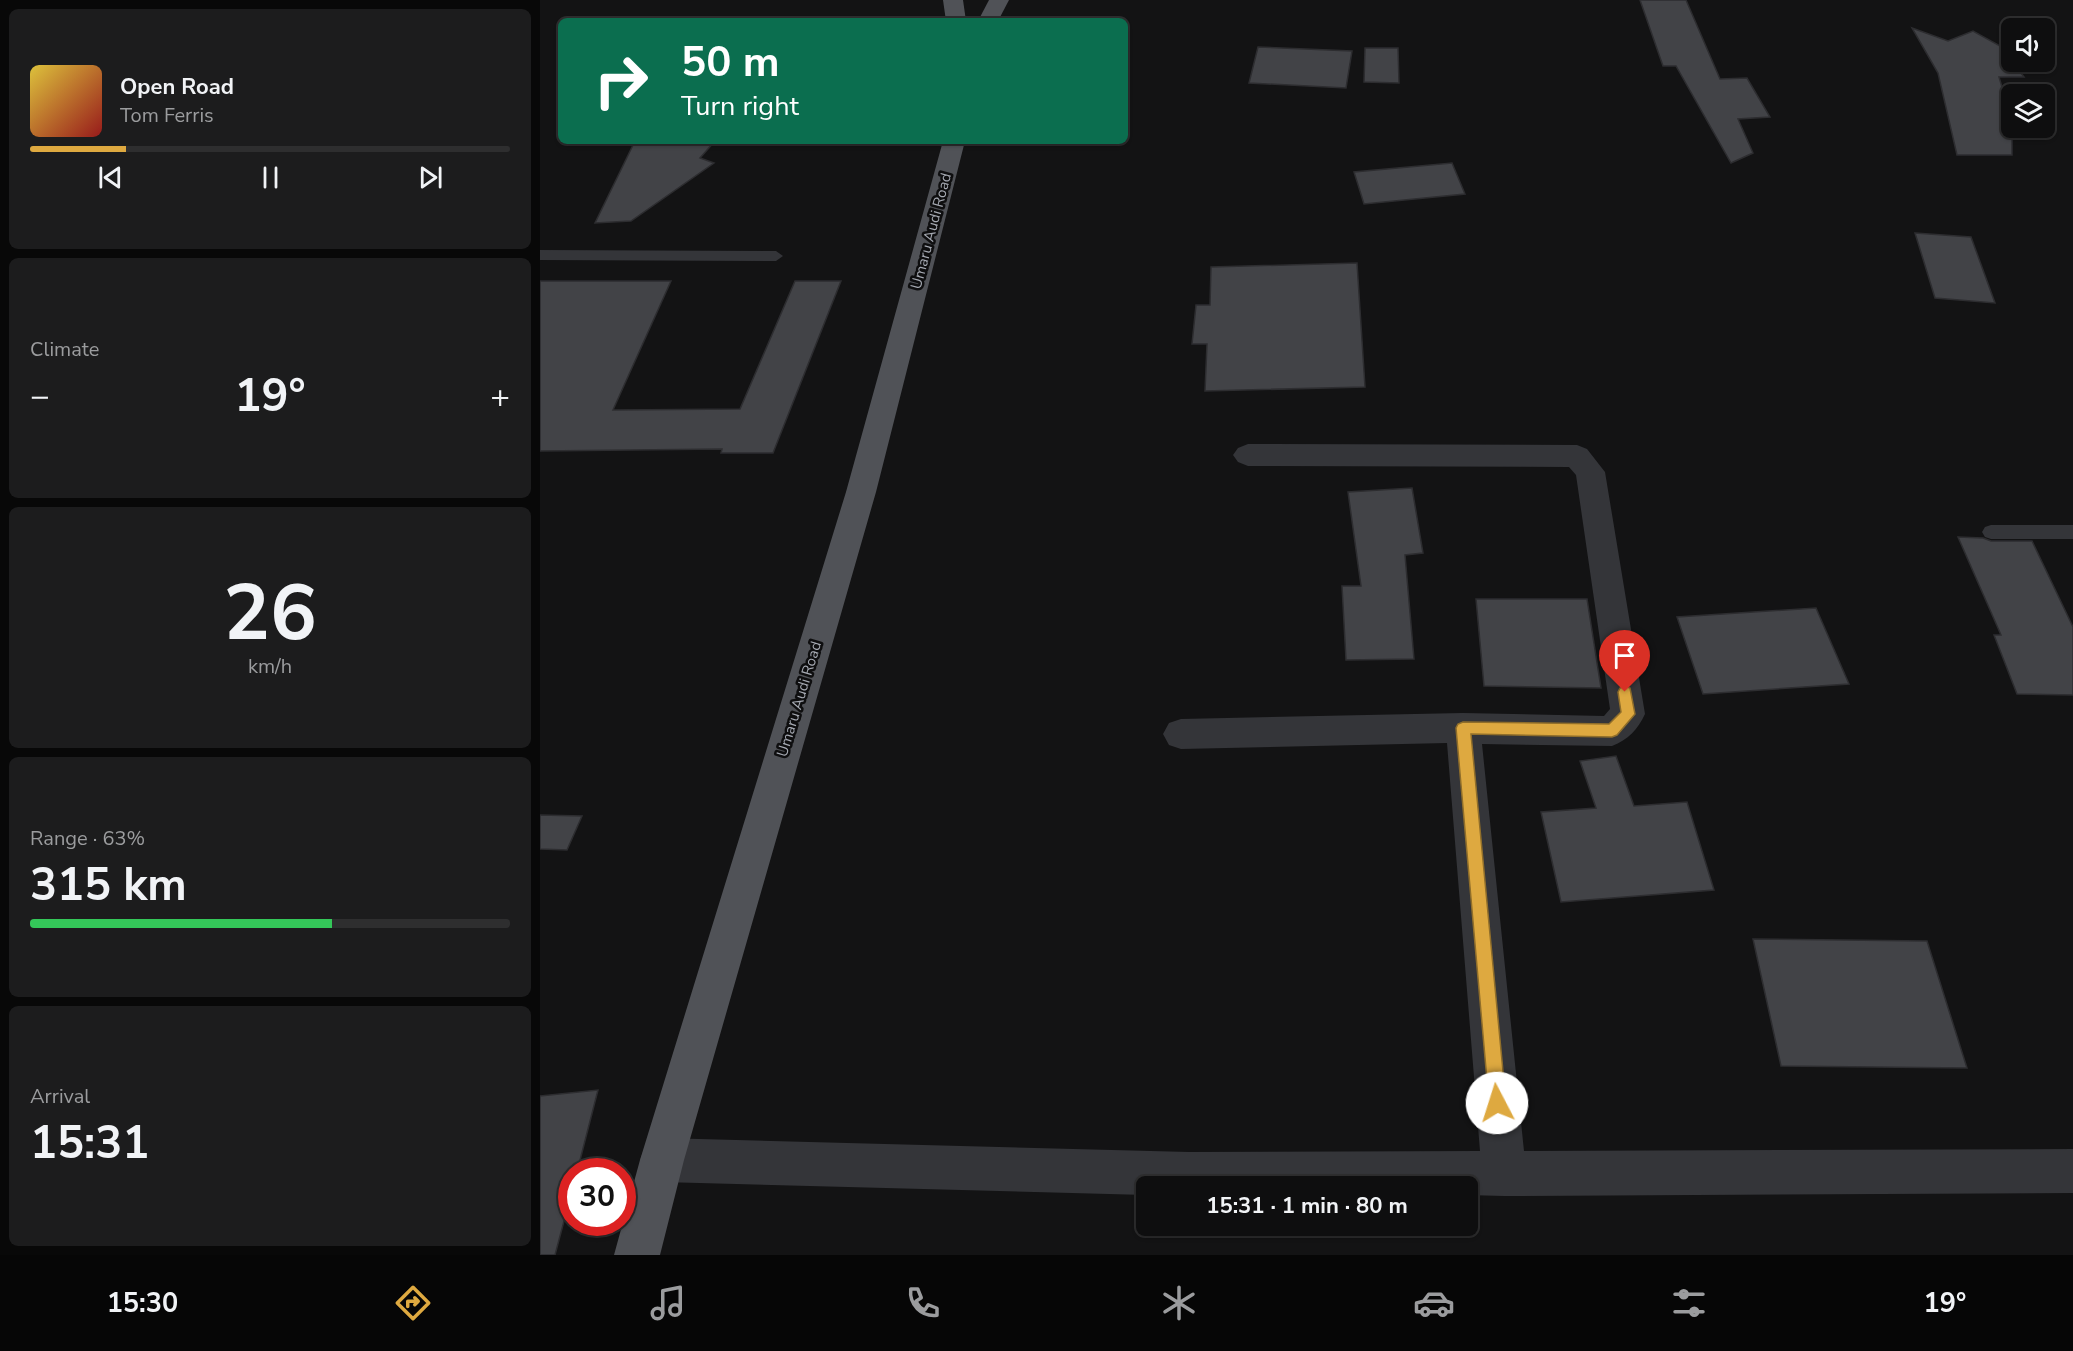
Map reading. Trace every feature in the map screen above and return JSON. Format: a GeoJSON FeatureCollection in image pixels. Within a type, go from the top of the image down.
{"type":"FeatureCollection","features":[{"type":"Feature","properties":{"kind":"main road"},"geometry":{"type":"LineString","coordinates":[[952,0],[955,18]]}},
{"type":"Feature","properties":{"kind":"main road"},"geometry":{"type":"LineString","coordinates":[[990,18],[999,0]]}},
{"type":"Feature","properties":{"kind":"main road","name":"Umaru Audi Road"},"geometry":{"type":"LineString","coordinates":[[637,1255],[662,1160],[861,492],[953,144]]}},
{"type":"Feature","properties":{"kind":"street"},"geometry":{"type":"LineString","coordinates":[[1181,734],[1463,728],[1612,731],[1628,714],[1590,472],[1578,456],[1248,455]]}},
{"type":"Feature","properties":{"kind":"street"},"geometry":{"type":"LineString","coordinates":[[1463,728],[1504,1174]]}},
{"type":"Feature","properties":{"kind":"street"},"geometry":{"type":"LineString","coordinates":[[662,1160],[1189,1174],[2073,1171]]}},
{"type":"Feature","properties":{"kind":"lane"},"geometry":{"type":"LineString","coordinates":[[540,255],[776,256]]}},
{"type":"Feature","properties":{"kind":"lane"},"geometry":{"type":"LineString","coordinates":[[1991,532],[2073,532]]}},
{"type":"Feature","properties":{"kind":"building"},"geometry":{"type":"Polygon","coordinates":[[[1640,0],[1686,0],[1720,79],[1747,78],[1770,117],[1738,119],[1753,153],[1731,163],[1676,66],[1663,66],[1640,0]]]}},
{"type":"Feature","properties":{"kind":"building"},"geometry":{"type":"Polygon","coordinates":[[[1912,28],[1948,41],[1973,31],[2001,46],[2001,72],[2020,72],[2024,77],[1999,77],[2001,84],[2001,138],[2012,138],[2012,155],[1957,155],[1938,73],[1912,28]]]}},
{"type":"Feature","properties":{"kind":"building"},"geometry":{"type":"Polygon","coordinates":[[[1258,47],[1352,51],[1346,88],[1249,83],[1258,47]]]}},
{"type":"Feature","properties":{"kind":"building"},"geometry":{"type":"Polygon","coordinates":[[[1365,48],[1398,48],[1399,83],[1364,82],[1365,48]]]}},
{"type":"Feature","properties":{"kind":"building"},"geometry":{"type":"Polygon","coordinates":[[[634,144],[712,144],[700,158],[714,163],[631,221],[595,223],[634,144]]]}},
{"type":"Feature","properties":{"kind":"building"},"geometry":{"type":"Polygon","coordinates":[[[1452,163],[1465,194],[1364,204],[1354,172],[1452,163]]]}},
{"type":"Feature","properties":{"kind":"building"},"geometry":{"type":"Polygon","coordinates":[[[1915,233],[1971,237],[1995,303],[1935,298],[1915,233]]]}},
{"type":"Feature","properties":{"kind":"building"},"geometry":{"type":"Polygon","coordinates":[[[1357,263],[1365,387],[1205,391],[1207,344],[1192,344],[1196,305],[1210,305],[1211,267],[1357,263]]]}},
{"type":"Feature","properties":{"kind":"building"},"geometry":{"type":"Polygon","coordinates":[[[540,281],[671,281],[613,410],[740,409],[795,281],[841,281],[773,453],[721,453],[722,449],[540,451],[540,281]]]}},
{"type":"Feature","properties":{"kind":"building"},"geometry":{"type":"Polygon","coordinates":[[[1412,488],[1423,553],[1405,555],[1414,659],[1346,660],[1342,586],[1361,586],[1348,492],[1412,488]]]}},
{"type":"Feature","properties":{"kind":"building"},"geometry":{"type":"Polygon","coordinates":[[[1958,537],[1983,538],[1991,541],[2032,541],[2073,627],[2073,695],[2017,694],[1994,635],[2001,635],[1958,537]]]}},
{"type":"Feature","properties":{"kind":"building"},"geometry":{"type":"Polygon","coordinates":[[[1476,599],[1587,599],[1601,688],[1484,686],[1476,599]]]}},
{"type":"Feature","properties":{"kind":"building"},"geometry":{"type":"Polygon","coordinates":[[[1816,608],[1849,684],[1703,694],[1677,617],[1816,608]]]}},
{"type":"Feature","properties":{"kind":"building"},"geometry":{"type":"Polygon","coordinates":[[[1616,756],[1634,806],[1687,802],[1714,890],[1561,902],[1541,812],[1596,808],[1580,761],[1616,756]]]}},
{"type":"Feature","properties":{"kind":"building"},"geometry":{"type":"Polygon","coordinates":[[[540,815],[582,816],[567,850],[540,849],[540,815]]]}},
{"type":"Feature","properties":{"kind":"building"},"geometry":{"type":"Polygon","coordinates":[[[1753,939],[1927,941],[1967,1068],[1781,1066],[1753,939]]]}},
{"type":"Feature","properties":{"kind":"building"},"geometry":{"type":"Polygon","coordinates":[[[598,1090],[581,1158],[558,1158],[558,1236],[560,1236],[555,1255],[540,1255],[540,1096],[598,1090]]]}},
{"type":"Feature","properties":{"kind":"route"},"geometry":{"type":"LineString","coordinates":[[1497,1103],[1463,728],[1612,731],[1628,714],[1625,692]]}}]}
